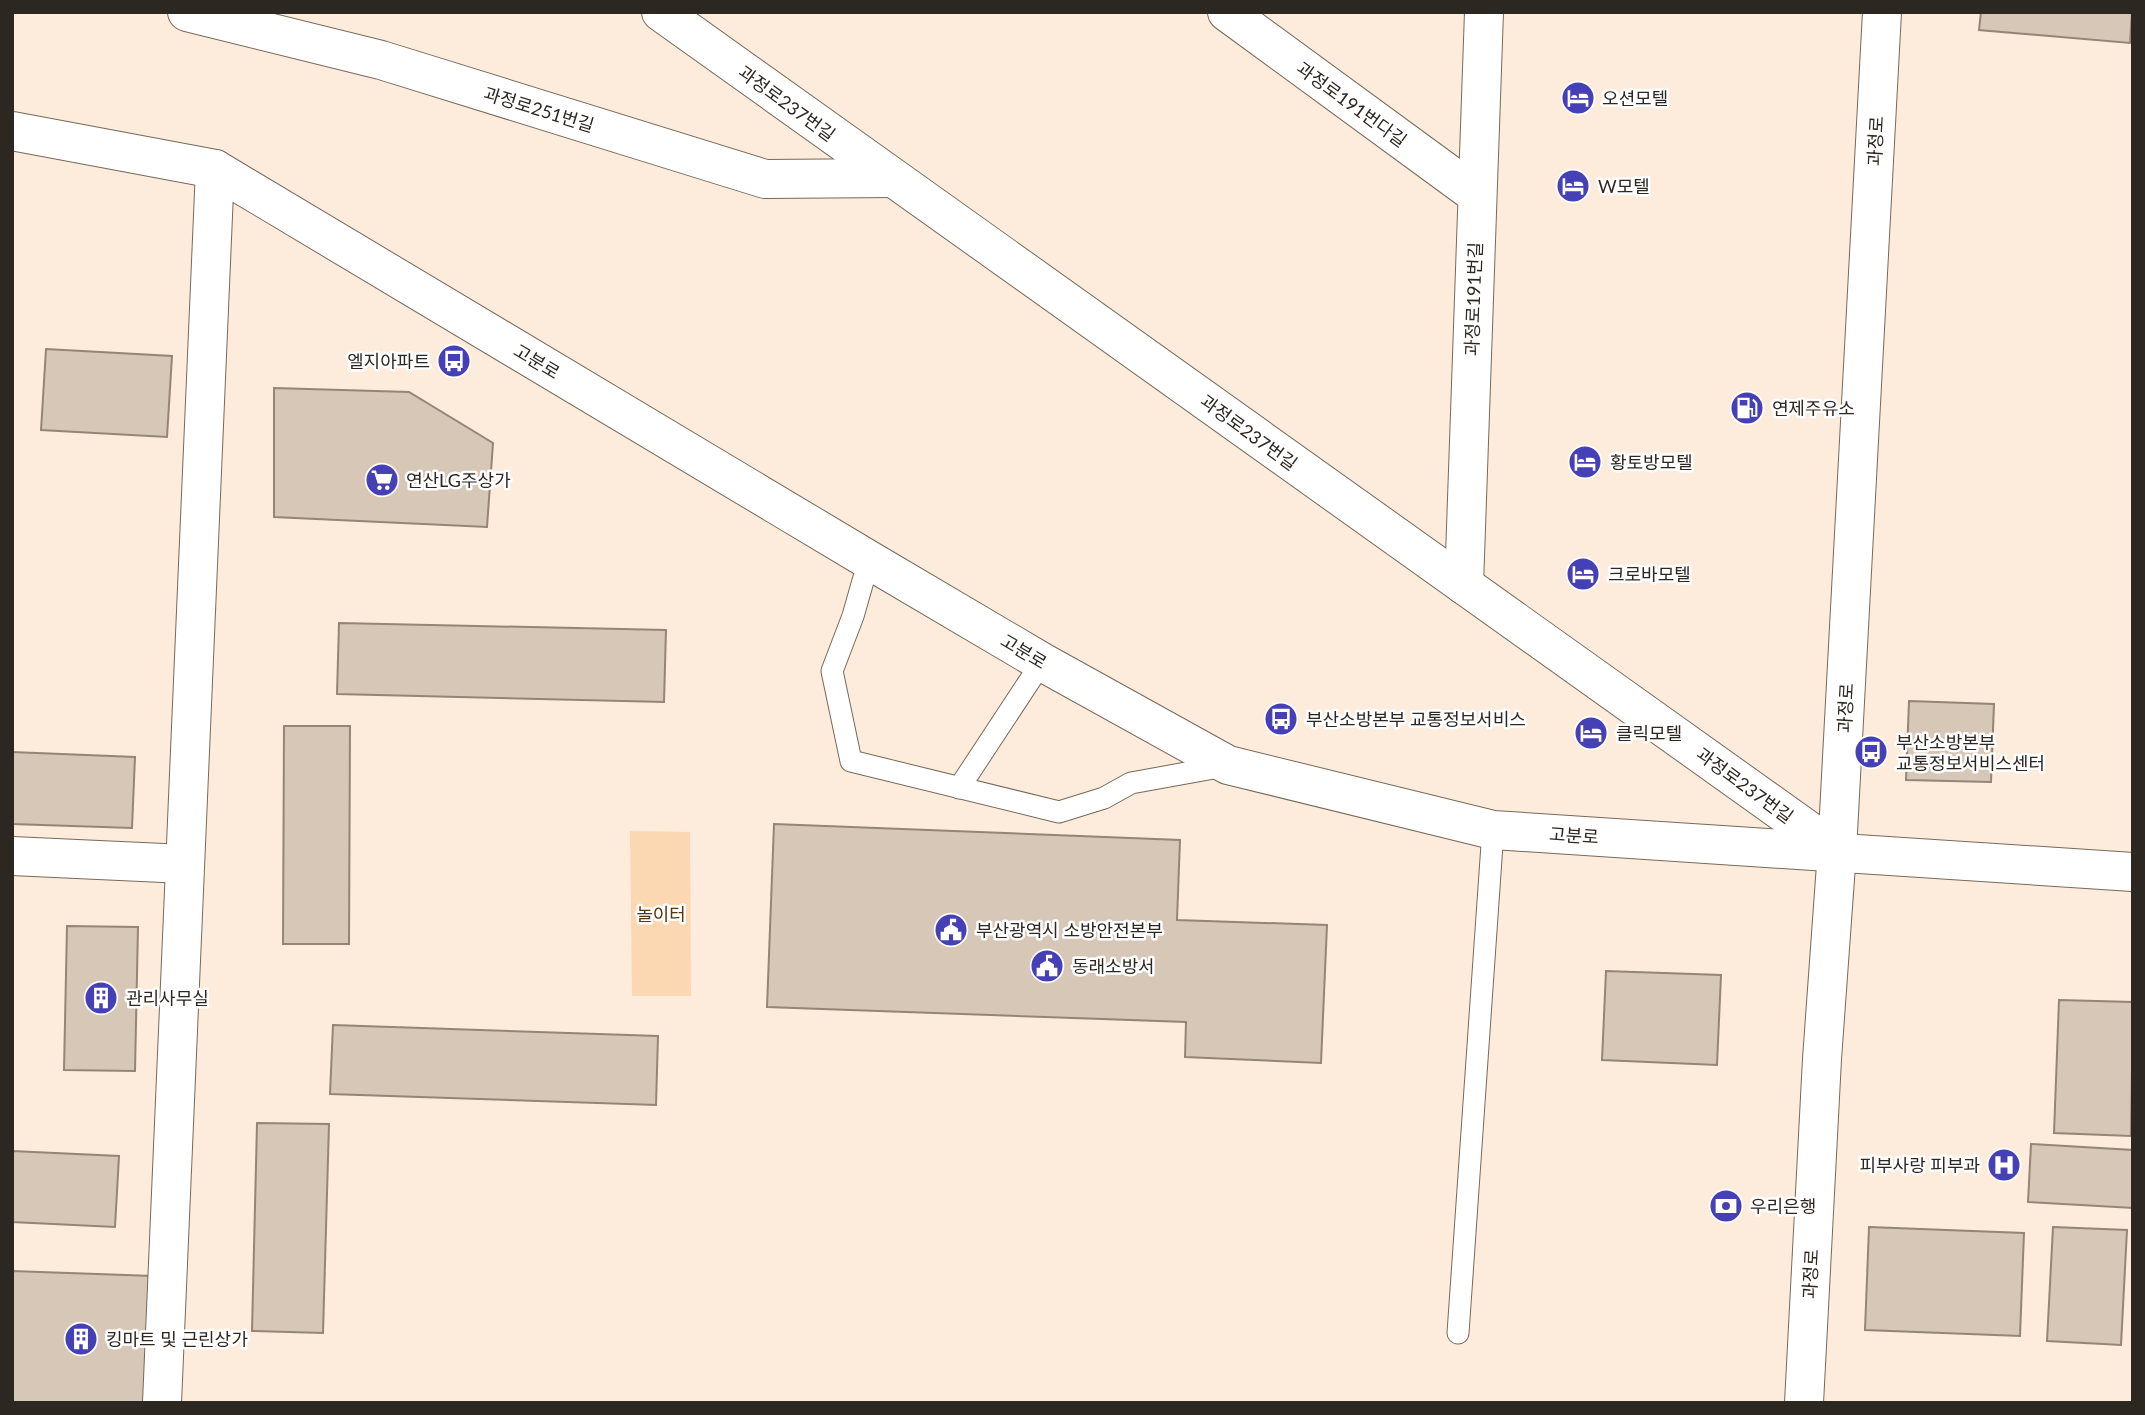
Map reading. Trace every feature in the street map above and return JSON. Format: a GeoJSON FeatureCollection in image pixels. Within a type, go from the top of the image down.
{"type":"FeatureCollection","features":[{"type":"Feature","properties":{"kind":"street","name":"과정로251번길"},"geometry":{"type":"LineString","coordinates":[[187,12],[381,60],[765,179],[893,178]]}},
{"type":"Feature","properties":{"kind":"street","name":"과정로237번길"},"geometry":{"type":"LineString","coordinates":[[661,12],[1837,851]]}},
{"type":"Feature","properties":{"kind":"street","name":"과정로191번다길"},"geometry":{"type":"LineString","coordinates":[[1227,12],[1476,195]]}},
{"type":"Feature","properties":{"kind":"street","name":"과정로191번길"},"geometry":{"type":"LineString","coordinates":[[1464,585],[1484,12]]}},
{"type":"Feature","properties":{"kind":"street","name":"과정로"},"geometry":{"type":"LineString","coordinates":[[1804,1403],[1882,12]]}},
{"type":"Feature","properties":{"kind":"street","name":"고분로"},"geometry":{"type":"LineString","coordinates":[[12,131],[215,169],[1042,662],[1228,765],[1493,830],[2133,872]]}},
{"type":"Feature","properties":{"kind":"street"},"geometry":{"type":"LineString","coordinates":[[162,1403],[215,169]]}},
{"type":"Feature","properties":{"kind":"street"},"geometry":{"type":"LineString","coordinates":[[12,856],[185,864]]}},
{"type":"Feature","properties":{"kind":"lane"},"geometry":{"type":"LineString","coordinates":[[869,560],[853,616],[832,671],[851,761],[1059,812],[1104,799],[1131,783],[1228,765]]}},
{"type":"Feature","properties":{"kind":"lane"},"geometry":{"type":"LineString","coordinates":[[959,788],[1042,662]]}},
{"type":"Feature","properties":{"kind":"lane"},"geometry":{"type":"LineString","coordinates":[[1458,1333],[1493,830]]}},
{"type":"Feature","properties":{"kind":"green space","name":"놀이터"},"geometry":{"type":"Polygon","coordinates":[[[630,831],[690,832],[691,996],[632,996],[630,831]]]}},
{"type":"Feature","properties":{"kind":"building"},"geometry":{"type":"Polygon","coordinates":[[[1981,12],[2132,12],[2130,43],[1979,30],[1981,12]]]}},
{"type":"Feature","properties":{"kind":"building"},"geometry":{"type":"Polygon","coordinates":[[[46,349],[172,356],[167,437],[41,430],[46,349]]]}},
{"type":"Feature","properties":{"kind":"building","name":"연산LG주상가"},"geometry":{"type":"Polygon","coordinates":[[[274,388],[409,392],[493,443],[487,527],[274,517],[274,388]]]}},
{"type":"Feature","properties":{"kind":"building"},"geometry":{"type":"Polygon","coordinates":[[[339,623],[666,630],[664,702],[337,694],[339,623]]]}},
{"type":"Feature","properties":{"kind":"building"},"geometry":{"type":"Polygon","coordinates":[[[1909,701],[1994,704],[1991,782],[1906,780],[1909,701]]]}},
{"type":"Feature","properties":{"kind":"building"},"geometry":{"type":"Polygon","coordinates":[[[284,726],[350,726],[349,944],[283,944],[284,726]]]}},
{"type":"Feature","properties":{"kind":"building"},"geometry":{"type":"Polygon","coordinates":[[[12,752],[135,757],[132,828],[12,824],[12,752]]]}},
{"type":"Feature","properties":{"kind":"building","name":"동래소방서"},"geometry":{"type":"Polygon","coordinates":[[[774,824],[1180,840],[1177,920],[1327,925],[1321,1063],[1185,1057],[1186,1022],[767,1007],[774,824]]]}},
{"type":"Feature","properties":{"kind":"building","name":"관리사무실"},"geometry":{"type":"Polygon","coordinates":[[[67,926],[138,927],[135,1071],[64,1070],[67,926]]]}},
{"type":"Feature","properties":{"kind":"building"},"geometry":{"type":"Polygon","coordinates":[[[1606,971],[1721,975],[1717,1065],[1602,1060],[1606,971]]]}},
{"type":"Feature","properties":{"kind":"building"},"geometry":{"type":"Polygon","coordinates":[[[2059,1000],[2133,1002],[2131,1136],[2054,1133],[2059,1000]]]}},
{"type":"Feature","properties":{"kind":"building"},"geometry":{"type":"Polygon","coordinates":[[[333,1025],[658,1036],[656,1105],[330,1094],[333,1025]]]}},
{"type":"Feature","properties":{"kind":"building"},"geometry":{"type":"Polygon","coordinates":[[[257,1123],[329,1124],[323,1333],[252,1331],[257,1123]]]}},
{"type":"Feature","properties":{"kind":"building"},"geometry":{"type":"Polygon","coordinates":[[[2031,1144],[2133,1150],[2133,1208],[2028,1202],[2031,1144]]]}},
{"type":"Feature","properties":{"kind":"building"},"geometry":{"type":"Polygon","coordinates":[[[12,1151],[119,1156],[115,1227],[12,1222],[12,1151]]]}},
{"type":"Feature","properties":{"kind":"building"},"geometry":{"type":"Polygon","coordinates":[[[1869,1227],[2024,1233],[2020,1336],[1865,1330],[1869,1227]]]}},
{"type":"Feature","properties":{"kind":"building"},"geometry":{"type":"Polygon","coordinates":[[[2053,1227],[2127,1230],[2121,1345],[2047,1341],[2053,1227]]]}},
{"type":"Feature","properties":{"kind":"building","name":"킹마트 및 근린상가"},"geometry":{"type":"Polygon","coordinates":[[[12,1271],[153,1276],[148,1403],[12,1403],[12,1271]]]}},
{"type":"Feature","properties":{"kind":"place","name":"오션모텔"},"geometry":{"type":"Point","coordinates":[1578,98]}},
{"type":"Feature","properties":{"kind":"place","name":"W모텔"},"geometry":{"type":"Point","coordinates":[1573,186]}},
{"type":"Feature","properties":{"kind":"place","name":"엘지아파트"},"geometry":{"type":"Point","coordinates":[454,361]}},
{"type":"Feature","properties":{"kind":"place","name":"연제주유소"},"geometry":{"type":"Point","coordinates":[1747,408]}},
{"type":"Feature","properties":{"kind":"place","name":"황토방모텔"},"geometry":{"type":"Point","coordinates":[1585,462]}},
{"type":"Feature","properties":{"kind":"place","name":"연산LG주상가"},"geometry":{"type":"Point","coordinates":[382,480]}},
{"type":"Feature","properties":{"kind":"place","name":"크로바모텔"},"geometry":{"type":"Point","coordinates":[1583,574]}},
{"type":"Feature","properties":{"kind":"place","name":"부산소방본부 교통정보서비스"},"geometry":{"type":"Point","coordinates":[1281,719]}},
{"type":"Feature","properties":{"kind":"place","name":"클릭모텔"},"geometry":{"type":"Point","coordinates":[1591,733]}},
{"type":"Feature","properties":{"kind":"place","name":"부산소방본부 교통정보서비스센터"},"geometry":{"type":"Point","coordinates":[1871,752]}},
{"type":"Feature","properties":{"kind":"place","name":"부산광역시 소방안전본부"},"geometry":{"type":"Point","coordinates":[951,930]}},
{"type":"Feature","properties":{"kind":"place","name":"동래소방서"},"geometry":{"type":"Point","coordinates":[1047,966]}},
{"type":"Feature","properties":{"kind":"place","name":"관리사무실"},"geometry":{"type":"Point","coordinates":[101,998]}},
{"type":"Feature","properties":{"kind":"place","name":"피부사랑 피부과"},"geometry":{"type":"Point","coordinates":[2004,1165]}},
{"type":"Feature","properties":{"kind":"place","name":"우리은행"},"geometry":{"type":"Point","coordinates":[1726,1206]}},
{"type":"Feature","properties":{"kind":"place","name":"킹마트 및 근린상가"},"geometry":{"type":"Point","coordinates":[81,1339]}}]}
